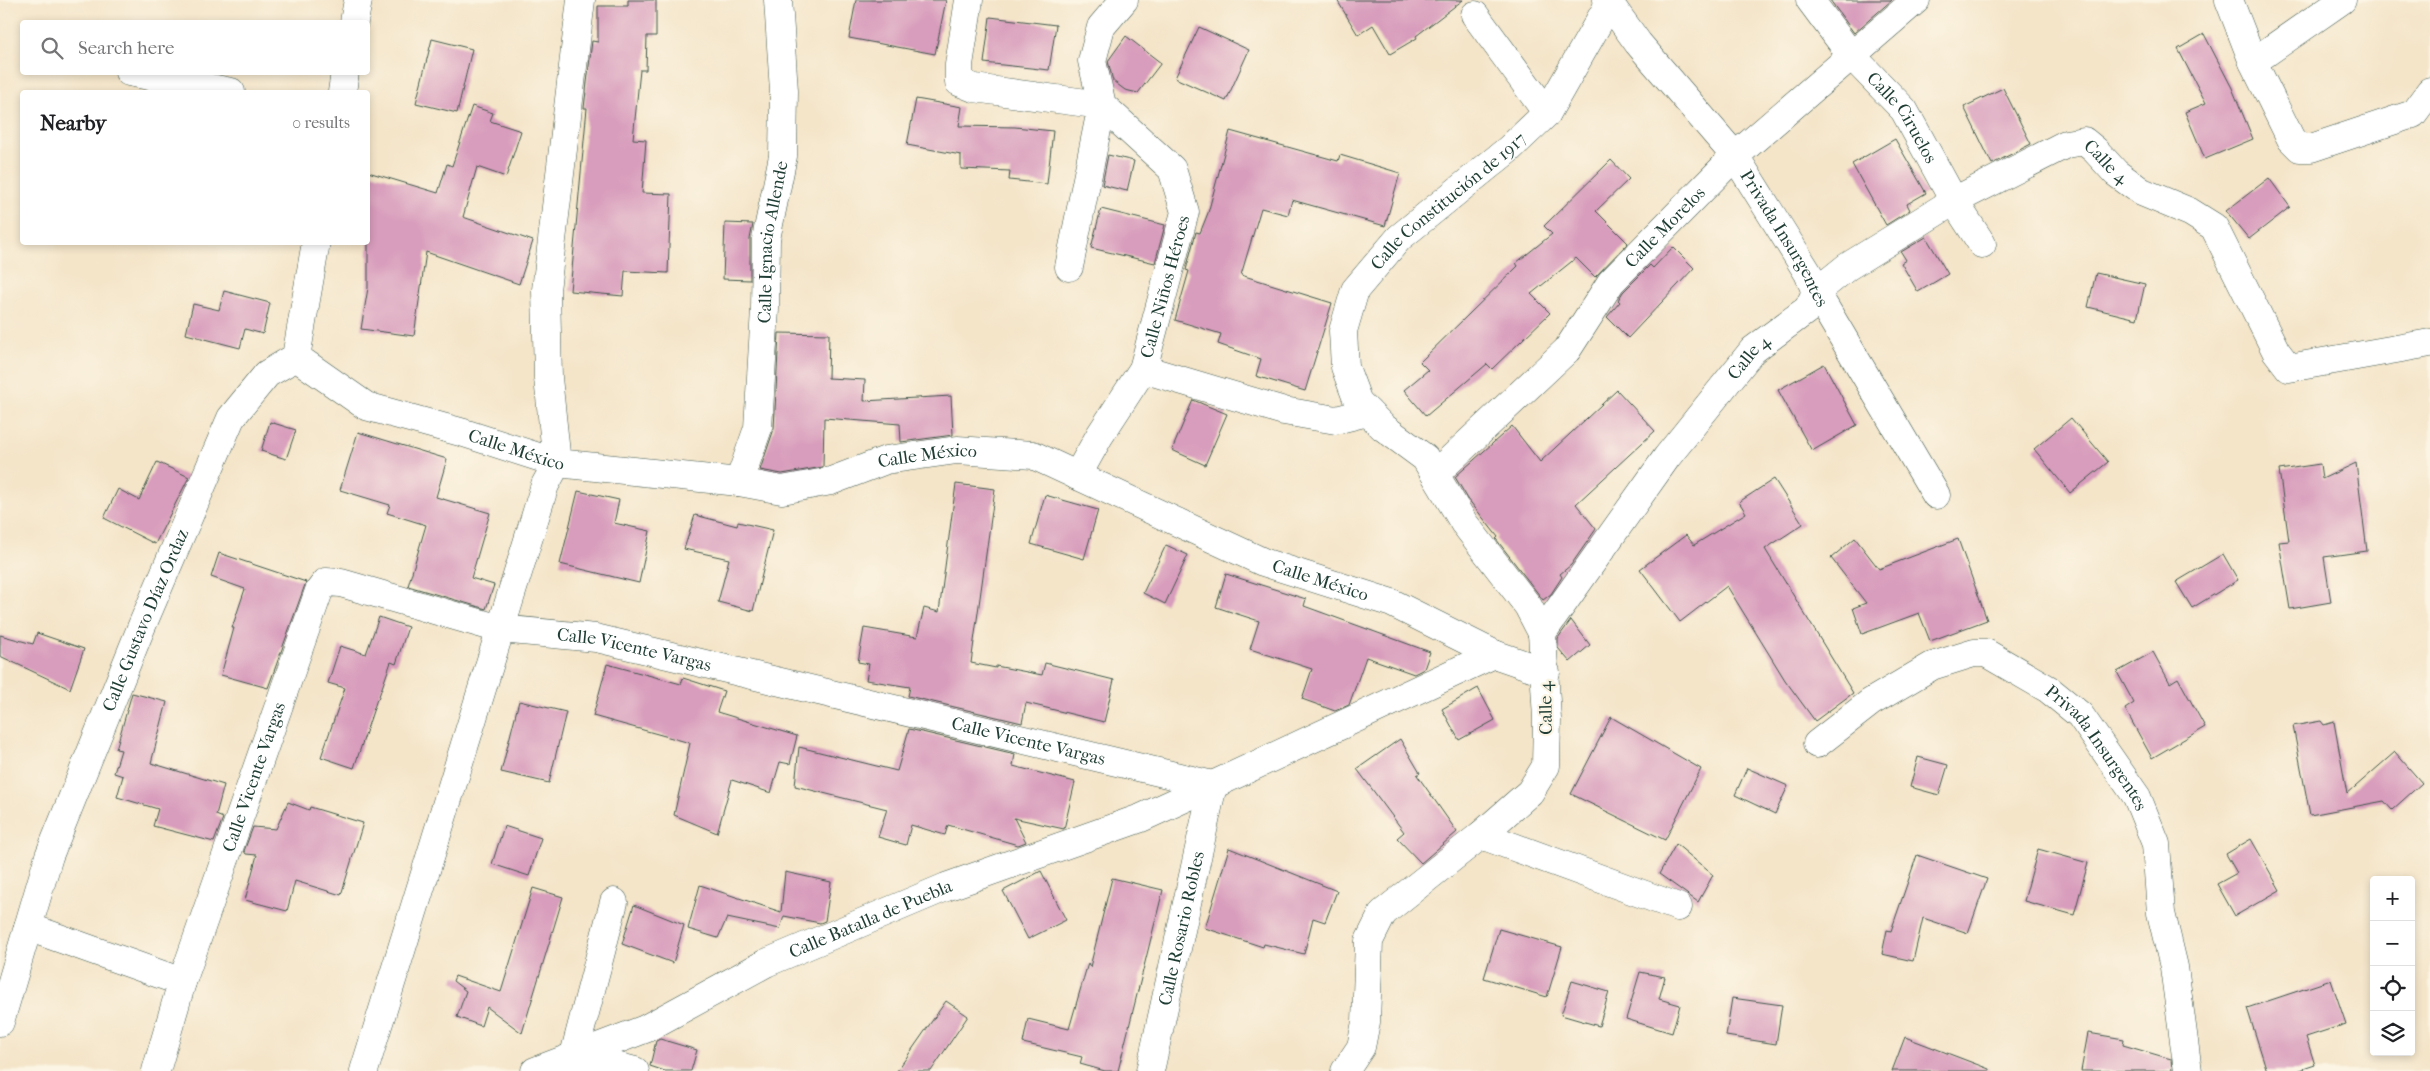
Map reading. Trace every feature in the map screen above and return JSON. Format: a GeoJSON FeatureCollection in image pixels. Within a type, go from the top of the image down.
{"type":"FeatureCollection","features":[{"type":"Feature","properties":{"kind":"street"},"geometry":{"type":"LineString","coordinates":[[354,20],[358,0]]}},
{"type":"Feature","properties":{"kind":"street"},"geometry":{"type":"LineString","coordinates":[[364,1071],[545,485],[557,463],[548,378],[546,290],[581,0]]}},
{"type":"Feature","properties":{"kind":"street","name":"Calle Ignacio Allende"},"geometry":{"type":"LineString","coordinates":[[739,482],[758,428],[765,308],[766,239],[783,156],[784,91],[778,0]]}},
{"type":"Feature","properties":{"kind":"street"},"geometry":{"type":"LineString","coordinates":[[969,0],[959,65],[959,82],[974,88],[1102,105]]}},
{"type":"Feature","properties":{"kind":"street","name":"Calle Ciruelos"},"geometry":{"type":"LineString","coordinates":[[1810,0],[1851,55],[1904,110],[1954,201],[1982,244]]}},
{"type":"Feature","properties":{"kind":"street","name":"Calle Morelos"},"geometry":{"type":"LineString","coordinates":[[1435,474],[1567,350],[1611,282],[1735,156],[1916,0]]}},
{"type":"Feature","properties":{"kind":"street"},"geometry":{"type":"LineString","coordinates":[[2229,0],[2253,62],[2291,139],[2300,148],[2311,148],[2413,114],[2430,91]]}},
{"type":"Feature","properties":{"kind":"street"},"geometry":{"type":"LineString","coordinates":[[2253,62],[2342,0]]}},
{"type":"Feature","properties":{"kind":"street","name":"Calle Constitución de 1917"},"geometry":{"type":"LineString","coordinates":[[1542,632],[1528,606],[1464,523],[1425,458],[1383,427],[1358,402],[1346,367],[1343,331],[1355,290],[1398,238],[1509,149],[1547,113],[1608,2]]}},
{"type":"Feature","properties":{"kind":"street","name":"Privada Insurgentes"},"geometry":{"type":"LineString","coordinates":[[1608,2],[1638,43],[1735,156],[1808,273],[1816,292],[1936,495]]}},
{"type":"Feature","properties":{"kind":"street"},"geometry":{"type":"LineString","coordinates":[[1069,267],[1102,105],[1092,61],[1101,27],[1112,5]]}},
{"type":"Feature","properties":{"kind":"street"},"geometry":{"type":"LineString","coordinates":[[1475,15],[1547,113]]}},
{"type":"Feature","properties":{"kind":"street"},"geometry":{"type":"LineString","coordinates":[[144,75],[221,90]]}},
{"type":"Feature","properties":{"kind":"street"},"geometry":{"type":"LineString","coordinates":[[342,90],[345,75]]}},
{"type":"Feature","properties":{"kind":"street","name":"Calle Niños Héroes"},"geometry":{"type":"LineString","coordinates":[[1077,476],[1100,435],[1143,369],[1184,212],[1172,169],[1102,105]]}},
{"type":"Feature","properties":{"kind":"street","name":"Calle 4"},"geometry":{"type":"LineString","coordinates":[[1345,1071],[1361,1047],[1366,1022],[1368,941],[1384,913],[1481,835],[1530,792],[1546,766],[1546,672],[1542,632],[1667,457],[1753,350],[1808,309],[1816,292],[1847,267],[1954,201],[2066,144],[2084,142],[2095,150],[2116,173],[2142,192],[2190,212],[2214,227],[2276,352],[2289,368],[2430,343]]}},
{"type":"Feature","properties":{"kind":"street"},"geometry":{"type":"LineString","coordinates":[[296,357],[315,245]]}},
{"type":"Feature","properties":{"kind":"street","name":"Calle México"},"geometry":{"type":"LineString","coordinates":[[296,357],[366,406],[464,433],[557,463],[739,482],[782,490],[831,481],[886,460],[957,450],[1034,455],[1263,562],[1392,603],[1494,654],[1546,672]]}},
{"type":"Feature","properties":{"kind":"street","name":"Calle Gustavo Díaz Ordaz"},"geometry":{"type":"LineString","coordinates":[[0,1022],[49,856],[141,628],[231,418],[268,374],[296,357]]}},
{"type":"Feature","properties":{"kind":"street"},"geometry":{"type":"LineString","coordinates":[[1143,369],[1284,411],[1336,420],[1368,412]]}},
{"type":"Feature","properties":{"kind":"street","name":"Calle Vicente Vargas"},"geometry":{"type":"LineString","coordinates":[[182,982],[319,590],[326,582],[341,583],[500,630],[596,638],[1213,784]]}},
{"type":"Feature","properties":{"kind":"street","name":"Privada Insurgentes"},"geometry":{"type":"LineString","coordinates":[[1817,744],[1871,702],[1932,666],[1974,653],[1986,653],[2048,688],[2080,715],[2137,797],[2156,844],[2161,913],[2174,967],[2188,1071]]}},
{"type":"Feature","properties":{"kind":"street"},"geometry":{"type":"LineString","coordinates":[[1213,784],[1494,654]]}},
{"type":"Feature","properties":{"kind":"street","name":"Calle Batalla de Puebla"},"geometry":{"type":"LineString","coordinates":[[542,1069],[645,1029],[766,963],[946,887],[1141,818],[1213,784]]}},
{"type":"Feature","properties":{"kind":"street","name":"Calle Rosario Robles"},"geometry":{"type":"LineString","coordinates":[[1150,1071],[1213,784]]}},
{"type":"Feature","properties":{"kind":"street"},"geometry":{"type":"LineString","coordinates":[[1481,835],[1678,907]]}},
{"type":"Feature","properties":{"kind":"street"},"geometry":{"type":"LineString","coordinates":[[614,902],[574,1055],[634,1071]]}},
{"type":"Feature","properties":{"kind":"street"},"geometry":{"type":"LineString","coordinates":[[28,927],[182,982],[156,1071]]}},
{"type":"Feature","properties":{"kind":"building"},"geometry":{"type":"Polygon","coordinates":[[[628,0],[656,0],[656,36],[647,36],[646,70],[640,70],[633,139],[646,140],[642,193],[671,194],[668,273],[625,271],[623,296],[570,291],[587,108],[584,108],[592,41],[598,42],[598,6],[628,6],[628,0]]]}},
{"type":"Feature","properties":{"kind":"building"},"geometry":{"type":"Polygon","coordinates":[[[856,0],[946,0],[935,54],[849,38],[856,0]]]}},
{"type":"Feature","properties":{"kind":"building"},"geometry":{"type":"Polygon","coordinates":[[[1337,0],[1463,0],[1416,36],[1417,38],[1390,54],[1373,25],[1358,35],[1337,0]]]}},
{"type":"Feature","properties":{"kind":"building"},"geometry":{"type":"Polygon","coordinates":[[[1830,0],[1892,0],[1854,33],[1830,0]]]}},
{"type":"Feature","properties":{"kind":"building"},"geometry":{"type":"Polygon","coordinates":[[[990,17],[1056,25],[1049,70],[984,63],[990,17]]]}},
{"type":"Feature","properties":{"kind":"building"},"geometry":{"type":"Polygon","coordinates":[[[1199,27],[1249,50],[1226,101],[1175,78],[1199,27]]]}},
{"type":"Feature","properties":{"kind":"building"},"geometry":{"type":"Polygon","coordinates":[[[2204,34],[2232,88],[2253,139],[2205,159],[2185,112],[2206,103],[2178,49],[2204,34]]]}},
{"type":"Feature","properties":{"kind":"building"},"geometry":{"type":"Polygon","coordinates":[[[1126,36],[1161,63],[1138,93],[1125,90],[1113,81],[1108,61],[1126,36]]]}},
{"type":"Feature","properties":{"kind":"building"},"geometry":{"type":"Polygon","coordinates":[[[432,39],[472,49],[457,113],[416,103],[432,39]]]}},
{"type":"Feature","properties":{"kind":"building"},"geometry":{"type":"Polygon","coordinates":[[[2003,88],[2031,144],[1992,164],[1964,107],[2003,88]]]}},
{"type":"Feature","properties":{"kind":"building"},"geometry":{"type":"Polygon","coordinates":[[[916,99],[962,107],[959,126],[1015,127],[1053,131],[1047,184],[1009,180],[1010,171],[961,169],[961,155],[907,145],[916,99]]]}},
{"type":"Feature","properties":{"kind":"building"},"geometry":{"type":"Polygon","coordinates":[[[472,106],[493,113],[490,121],[521,131],[506,177],[477,167],[463,217],[533,241],[519,284],[426,252],[414,336],[361,329],[368,288],[370,173],[438,193],[447,164],[452,166],[472,106]]]}},
{"type":"Feature","properties":{"kind":"building"},"geometry":{"type":"Polygon","coordinates":[[[1230,131],[1338,161],[1340,155],[1400,173],[1385,226],[1292,200],[1288,215],[1261,208],[1241,275],[1332,303],[1305,391],[1256,376],[1261,359],[1218,344],[1221,334],[1175,320],[1189,271],[1186,270],[1196,232],[1200,233],[1208,213],[1230,131]]]}},
{"type":"Feature","properties":{"kind":"building"},"geometry":{"type":"Polygon","coordinates":[[[1895,139],[1926,193],[1907,204],[1910,210],[1886,225],[1852,164],[1895,139]]]}},
{"type":"Feature","properties":{"kind":"building"},"geometry":{"type":"Polygon","coordinates":[[[1108,155],[1134,161],[1127,191],[1102,185],[1108,155]]]}},
{"type":"Feature","properties":{"kind":"building"},"geometry":{"type":"Polygon","coordinates":[[[1611,160],[1629,179],[1596,211],[1628,243],[1595,277],[1576,258],[1531,294],[1550,313],[1492,369],[1487,364],[1426,416],[1404,390],[1428,370],[1420,362],[1518,266],[1516,263],[1552,234],[1544,226],[1611,160]]]}},
{"type":"Feature","properties":{"kind":"building"},"geometry":{"type":"Polygon","coordinates":[[[2269,178],[2290,207],[2249,239],[2226,211],[2269,178]]]}},
{"type":"Feature","properties":{"kind":"building"},"geometry":{"type":"Polygon","coordinates":[[[1101,209],[1165,225],[1155,263],[1091,248],[1101,209]]]}},
{"type":"Feature","properties":{"kind":"building"},"geometry":{"type":"Polygon","coordinates":[[[725,223],[753,224],[750,239],[750,280],[723,279],[725,223]]]}},
{"type":"Feature","properties":{"kind":"building"},"geometry":{"type":"Polygon","coordinates":[[[1926,237],[1948,274],[1918,292],[1901,263],[1906,260],[1901,252],[1926,237]]]}},
{"type":"Feature","properties":{"kind":"building"},"geometry":{"type":"Polygon","coordinates":[[[1673,247],[1694,268],[1628,338],[1607,317],[1620,302],[1618,300],[1623,292],[1650,265],[1653,268],[1673,247]]]}},
{"type":"Feature","properties":{"kind":"building"},"geometry":{"type":"Polygon","coordinates":[[[2096,273],[2145,284],[2137,319],[2088,307],[2096,273]]]}},
{"type":"Feature","properties":{"kind":"building"},"geometry":{"type":"Polygon","coordinates":[[[224,291],[270,303],[263,334],[245,329],[240,348],[186,334],[193,304],[219,310],[224,291]]]}},
{"type":"Feature","properties":{"kind":"building"},"geometry":{"type":"Polygon","coordinates":[[[779,333],[829,334],[828,378],[865,380],[864,401],[951,396],[953,435],[901,442],[900,424],[824,418],[823,467],[782,474],[760,470],[774,429],[779,333]]]}},
{"type":"Feature","properties":{"kind":"building"},"geometry":{"type":"Polygon","coordinates":[[[1824,364],[1857,425],[1812,451],[1778,390],[1824,364]]]}},
{"type":"Feature","properties":{"kind":"building"},"geometry":{"type":"Polygon","coordinates":[[[1617,390],[1655,431],[1576,504],[1596,529],[1571,565],[1560,574],[1562,577],[1551,594],[1543,600],[1496,539],[1498,537],[1468,499],[1455,477],[1512,426],[1540,462],[1617,390]]]}},
{"type":"Feature","properties":{"kind":"building"},"geometry":{"type":"Polygon","coordinates":[[[1193,400],[1227,414],[1205,465],[1172,450],[1193,400]]]}},
{"type":"Feature","properties":{"kind":"building"},"geometry":{"type":"Polygon","coordinates":[[[2071,418],[2108,462],[2070,493],[2034,449],[2071,418]]]}},
{"type":"Feature","properties":{"kind":"building"},"geometry":{"type":"Polygon","coordinates":[[[270,422],[296,430],[286,459],[261,451],[270,422]]]}},
{"type":"Feature","properties":{"kind":"building"},"geometry":{"type":"Polygon","coordinates":[[[358,432],[447,459],[436,497],[490,513],[471,578],[494,585],[486,609],[408,586],[426,525],[387,513],[390,505],[340,490],[358,432]]]}},
{"type":"Feature","properties":{"kind":"building"},"geometry":{"type":"Polygon","coordinates":[[[157,462],[189,477],[155,544],[104,518],[118,489],[139,500],[157,462]]]}},
{"type":"Feature","properties":{"kind":"building"},"geometry":{"type":"Polygon","coordinates":[[[2356,463],[2367,551],[2324,557],[2331,602],[2290,609],[2279,542],[2289,541],[2279,470],[2320,464],[2322,479],[2356,463]]]}},
{"type":"Feature","properties":{"kind":"building"},"geometry":{"type":"Polygon","coordinates":[[[1774,479],[1803,524],[1765,549],[1853,693],[1815,721],[1785,680],[1727,586],[1680,622],[1640,569],[1686,535],[1694,545],[1746,513],[1739,502],[1774,479]]]}},
{"type":"Feature","properties":{"kind":"building"},"geometry":{"type":"Polygon","coordinates":[[[956,484],[995,489],[971,663],[1042,675],[1045,663],[1114,680],[1104,722],[1026,703],[1022,723],[908,696],[910,687],[866,680],[869,664],[858,662],[864,628],[917,637],[924,608],[939,612],[956,484]]]}},
{"type":"Feature","properties":{"kind":"building"},"geometry":{"type":"Polygon","coordinates":[[[578,491],[619,500],[614,523],[650,531],[639,583],[560,564],[578,491]]]}},
{"type":"Feature","properties":{"kind":"building"},"geometry":{"type":"Polygon","coordinates":[[[1045,495],[1098,510],[1084,559],[1031,544],[1045,495]]]}},
{"type":"Feature","properties":{"kind":"building"},"geometry":{"type":"Polygon","coordinates":[[[695,515],[737,526],[738,522],[773,530],[753,611],[718,602],[729,559],[684,549],[695,515]]]}},
{"type":"Feature","properties":{"kind":"building"},"geometry":{"type":"Polygon","coordinates":[[[1855,538],[1879,569],[1958,539],[1987,620],[1930,641],[1919,613],[1862,634],[1853,608],[1866,603],[1831,558],[1855,538]]]}},
{"type":"Feature","properties":{"kind":"building"},"geometry":{"type":"Polygon","coordinates":[[[1166,545],[1188,555],[1165,604],[1143,593],[1166,545]]]}},
{"type":"Feature","properties":{"kind":"building"},"geometry":{"type":"Polygon","coordinates":[[[219,553],[306,582],[268,688],[221,675],[234,628],[232,628],[245,589],[211,577],[219,553]]]}},
{"type":"Feature","properties":{"kind":"building"},"geometry":{"type":"Polygon","coordinates":[[[2223,554],[2238,580],[2192,608],[2176,582],[2223,554]]]}},
{"type":"Feature","properties":{"kind":"building"},"geometry":{"type":"Polygon","coordinates":[[[1226,574],[1306,599],[1304,606],[1430,652],[1424,669],[1414,674],[1366,657],[1349,705],[1335,711],[1302,699],[1312,669],[1250,649],[1259,621],[1216,607],[1226,574]]]}},
{"type":"Feature","properties":{"kind":"building"},"geometry":{"type":"Polygon","coordinates":[[[379,617],[408,627],[396,664],[391,662],[354,768],[321,757],[345,688],[328,683],[340,646],[366,654],[379,617]]]}},
{"type":"Feature","properties":{"kind":"building"},"geometry":{"type":"Polygon","coordinates":[[[1571,620],[1590,645],[1570,662],[1558,648],[1558,638],[1571,620]]]}},
{"type":"Feature","properties":{"kind":"building"},"geometry":{"type":"Polygon","coordinates":[[[37,633],[84,649],[70,689],[0,656],[0,635],[33,644],[37,633]]]}},
{"type":"Feature","properties":{"kind":"building"},"geometry":{"type":"Polygon","coordinates":[[[2153,652],[2170,683],[2178,678],[2205,727],[2152,758],[2125,709],[2134,703],[2117,672],[2153,652]]]}},
{"type":"Feature","properties":{"kind":"building"},"geometry":{"type":"Polygon","coordinates":[[[607,664],[681,684],[683,678],[724,691],[717,712],[797,736],[790,764],[780,762],[771,793],[732,780],[717,833],[674,815],[690,743],[593,716],[607,664]]]}},
{"type":"Feature","properties":{"kind":"building"},"geometry":{"type":"Polygon","coordinates":[[[1478,688],[1495,720],[1459,740],[1442,709],[1478,688]]]}},
{"type":"Feature","properties":{"kind":"building"},"geometry":{"type":"Polygon","coordinates":[[[132,693],[167,702],[151,763],[224,785],[216,815],[223,818],[214,842],[153,826],[158,809],[117,797],[123,776],[114,773],[121,750],[116,749],[132,693]]]}},
{"type":"Feature","properties":{"kind":"building"},"geometry":{"type":"Polygon","coordinates":[[[519,701],[566,712],[549,783],[501,772],[519,701]]]}},
{"type":"Feature","properties":{"kind":"building"},"geometry":{"type":"Polygon","coordinates":[[[1611,717],[1701,769],[1665,840],[1571,794],[1611,717]]]}},
{"type":"Feature","properties":{"kind":"building"},"geometry":{"type":"Polygon","coordinates":[[[2321,721],[2324,725],[2334,722],[2347,794],[2395,752],[2422,783],[2392,810],[2384,801],[2310,815],[2293,726],[2321,721]]]}},
{"type":"Feature","properties":{"kind":"building"},"geometry":{"type":"Polygon","coordinates":[[[909,729],[1015,754],[1013,766],[1075,782],[1064,829],[1014,818],[1026,842],[1018,845],[948,825],[945,835],[911,825],[906,845],[878,837],[887,809],[795,786],[799,747],[897,771],[909,729]]]}},
{"type":"Feature","properties":{"kind":"building"},"geometry":{"type":"Polygon","coordinates":[[[1400,739],[1420,773],[1417,775],[1457,832],[1421,863],[1397,838],[1404,832],[1357,769],[1400,739]]]}},
{"type":"Feature","properties":{"kind":"building"},"geometry":{"type":"Polygon","coordinates":[[[1918,757],[1948,765],[1939,795],[1910,787],[1918,757]]]}},
{"type":"Feature","properties":{"kind":"building"},"geometry":{"type":"Polygon","coordinates":[[[1747,768],[1788,786],[1775,814],[1735,795],[1747,768]]]}},
{"type":"Feature","properties":{"kind":"building"},"geometry":{"type":"Polygon","coordinates":[[[288,802],[309,810],[310,807],[363,823],[341,895],[295,881],[287,911],[245,900],[257,855],[246,854],[244,851],[253,827],[276,829],[288,802]]]}},
{"type":"Feature","properties":{"kind":"building"},"geometry":{"type":"Polygon","coordinates":[[[504,826],[541,838],[529,876],[492,864],[504,826]]]}},
{"type":"Feature","properties":{"kind":"building"},"geometry":{"type":"Polygon","coordinates":[[[2251,839],[2280,890],[2235,916],[2217,884],[2237,873],[2226,854],[2251,839]]]}},
{"type":"Feature","properties":{"kind":"building"},"geometry":{"type":"Polygon","coordinates":[[[1676,844],[1713,875],[1698,902],[1659,874],[1676,844]]]}},
{"type":"Feature","properties":{"kind":"building"},"geometry":{"type":"Polygon","coordinates":[[[1229,848],[1337,891],[1325,922],[1313,918],[1304,954],[1264,944],[1263,947],[1205,928],[1229,848]]]}},
{"type":"Feature","properties":{"kind":"building"},"geometry":{"type":"Polygon","coordinates":[[[2038,849],[2088,863],[2074,915],[2024,901],[2038,849]]]}},
{"type":"Feature","properties":{"kind":"building"},"geometry":{"type":"Polygon","coordinates":[[[1917,855],[1987,879],[1968,933],[1923,918],[1913,961],[1882,954],[1887,930],[1891,931],[1917,855]]]}},
{"type":"Feature","properties":{"kind":"building"},"geometry":{"type":"Polygon","coordinates":[[[1041,871],[1066,920],[1028,939],[1003,891],[1041,871]]]}},
{"type":"Feature","properties":{"kind":"building"},"geometry":{"type":"Polygon","coordinates":[[[785,872],[831,882],[825,921],[820,923],[784,916],[780,929],[727,918],[718,938],[688,929],[700,885],[781,912],[785,872]]]}},
{"type":"Feature","properties":{"kind":"building"},"geometry":{"type":"Polygon","coordinates":[[[1112,878],[1163,890],[1118,1071],[1105,1071],[1080,1064],[1082,1057],[1023,1043],[1028,1019],[1069,1029],[1088,963],[1090,967],[1112,878]]]}},
{"type":"Feature","properties":{"kind":"building"},"geometry":{"type":"Polygon","coordinates":[[[533,888],[563,897],[522,1033],[487,1007],[481,1026],[457,1017],[466,991],[453,981],[455,976],[501,992],[533,888]]]}},
{"type":"Feature","properties":{"kind":"building"},"geometry":{"type":"Polygon","coordinates":[[[634,905],[684,925],[673,963],[622,944],[634,905]]]}},
{"type":"Feature","properties":{"kind":"building"},"geometry":{"type":"Polygon","coordinates":[[[1499,929],[1562,947],[1547,997],[1484,978],[1499,929]]]}},
{"type":"Feature","properties":{"kind":"building"},"geometry":{"type":"Polygon","coordinates":[[[1640,972],[1665,977],[1659,999],[1680,1005],[1672,1033],[1626,1019],[1640,972]]]}},
{"type":"Feature","properties":{"kind":"building"},"geometry":{"type":"Polygon","coordinates":[[[2331,980],[2346,1024],[2306,1037],[2315,1065],[2297,1071],[2267,1071],[2247,1008],[2331,980]]]}},
{"type":"Feature","properties":{"kind":"building"},"geometry":{"type":"Polygon","coordinates":[[[1572,981],[1609,992],[1599,1026],[1561,1015],[1572,981]]]}},
{"type":"Feature","properties":{"kind":"building"},"geometry":{"type":"Polygon","coordinates":[[[1732,998],[1782,1005],[1776,1044],[1726,1036],[1732,998]]]}},
{"type":"Feature","properties":{"kind":"building"},"geometry":{"type":"Polygon","coordinates":[[[946,1001],[968,1016],[931,1071],[897,1071],[946,1001]]]}},
{"type":"Feature","properties":{"kind":"building"},"geometry":{"type":"Polygon","coordinates":[[[2088,1033],[2124,1039],[2123,1045],[2171,1059],[2172,1071],[2081,1071],[2088,1033]]]}},
{"type":"Feature","properties":{"kind":"building"},"geometry":{"type":"Polygon","coordinates":[[[1905,1037],[1989,1069],[1989,1071],[1892,1071],[1905,1037]]]}},
{"type":"Feature","properties":{"kind":"building"},"geometry":{"type":"Polygon","coordinates":[[[660,1039],[697,1050],[691,1071],[665,1071],[650,1066],[656,1041],[660,1039]]]}}]}
